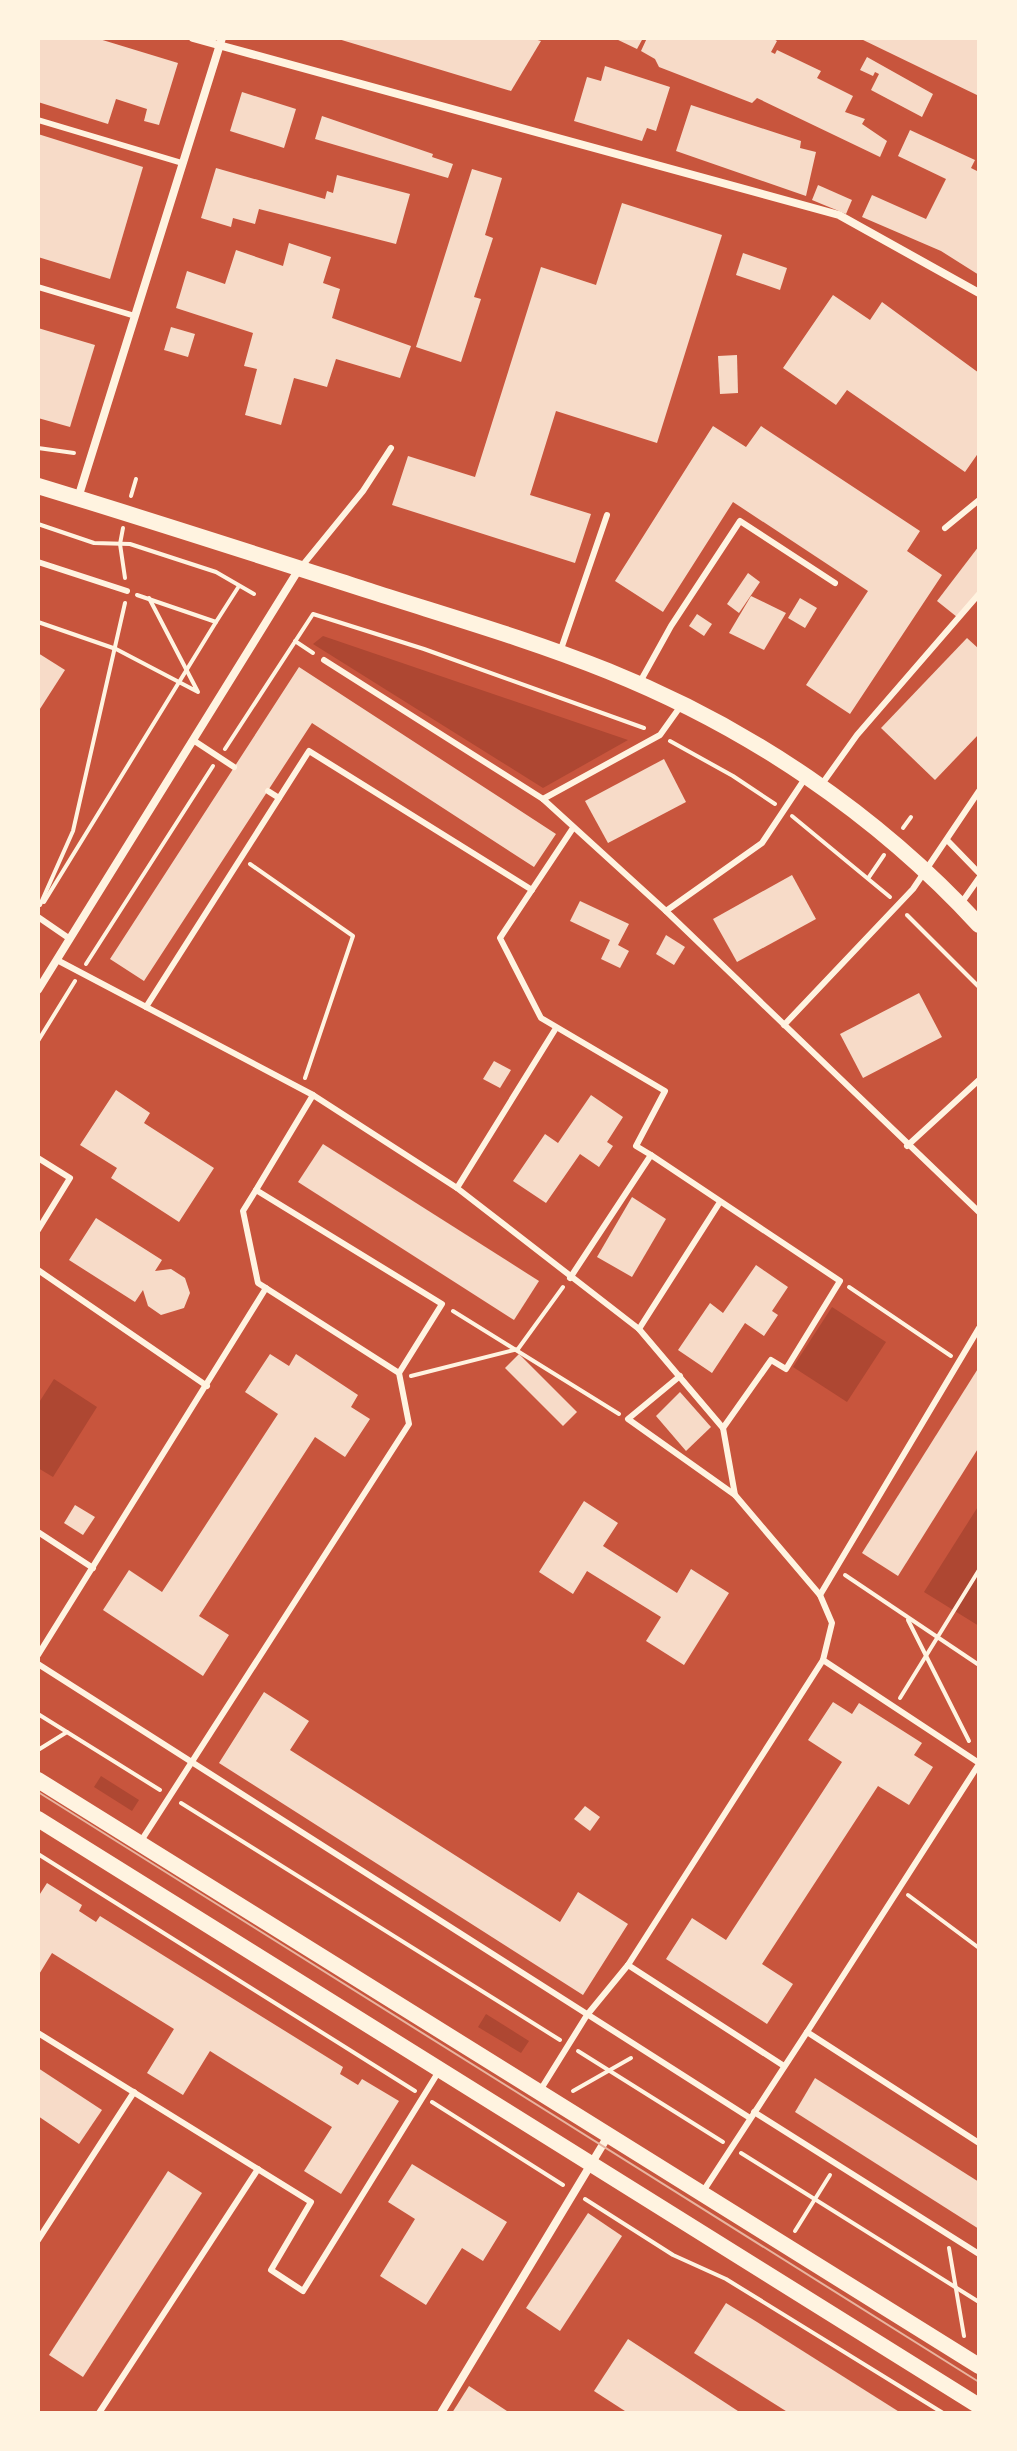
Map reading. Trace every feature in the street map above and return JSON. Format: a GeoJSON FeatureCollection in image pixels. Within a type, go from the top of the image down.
{"type":"FeatureCollection","features":[{"type":"Feature","properties":{"kind":"main road"},"geometry":{"type":"LineString","coordinates":[[39,490],[78,498],[299,568],[560,654],[639,684],[756,744],[813,782],[925,870],[979,925]]}},
{"type":"Feature","properties":{"kind":"main road"},"geometry":{"type":"LineString","coordinates":[[38,1780],[979,2366]]}},
{"type":"Feature","properties":{"kind":"main road"},"geometry":{"type":"LineString","coordinates":[[38,1819],[979,2406]]}},
{"type":"Feature","properties":{"kind":"street"},"geometry":{"type":"LineString","coordinates":[[193,38],[221,42],[839,215],[979,293]]}},
{"type":"Feature","properties":{"kind":"street"},"geometry":{"type":"LineString","coordinates":[[78,498],[221,42]]}},
{"type":"Feature","properties":{"kind":"street"},"geometry":{"type":"LineString","coordinates":[[38,990],[299,568]]}},
{"type":"Feature","properties":{"kind":"street"},"geometry":{"type":"LineString","coordinates":[[441,2413],[608,2136]]}},
{"type":"Feature","properties":{"kind":"lane"},"geometry":{"type":"LineString","coordinates":[[38,120],[182,163]]}},
{"type":"Feature","properties":{"kind":"lane"},"geometry":{"type":"LineString","coordinates":[[38,287],[135,316]]}},
{"type":"Feature","properties":{"kind":"lane"},"geometry":{"type":"LineString","coordinates":[[299,568],[363,491],[391,448]]}},
{"type":"Feature","properties":{"kind":"lane"},"geometry":{"type":"LineString","coordinates":[[945,528],[979,500]]}},
{"type":"Feature","properties":{"kind":"lane"},"geometry":{"type":"LineString","coordinates":[[560,654],[607,515]]}},
{"type":"Feature","properties":{"kind":"lane"},"geometry":{"type":"LineString","coordinates":[[639,684],[671,626],[740,521],[835,583]]}},
{"type":"Feature","properties":{"kind":"lane"},"geometry":{"type":"LineString","coordinates":[[38,562],[127,591]]}},
{"type":"Feature","properties":{"kind":"lane"},"geometry":{"type":"LineString","coordinates":[[666,911],[762,843],[784,810],[857,735],[979,594]]}},
{"type":"Feature","properties":{"kind":"lane"},"geometry":{"type":"LineString","coordinates":[[324,660],[543,799],[666,911],[979,1212]]}},
{"type":"Feature","properties":{"kind":"lane"},"geometry":{"type":"LineString","coordinates":[[543,799],[660,735],[682,704]]}},
{"type":"Feature","properties":{"kind":"lane"},"geometry":{"type":"LineString","coordinates":[[193,740],[234,767]]}},
{"type":"Feature","properties":{"kind":"lane"},"geometry":{"type":"LineString","coordinates":[[146,1007],[309,751],[532,890]]}},
{"type":"Feature","properties":{"kind":"lane"},"geometry":{"type":"LineString","coordinates":[[268,791],[279,798]]}},
{"type":"Feature","properties":{"kind":"lane"},"geometry":{"type":"LineString","coordinates":[[784,1025],[898,906],[979,791]]}},
{"type":"Feature","properties":{"kind":"lane"},"geometry":{"type":"LineString","coordinates":[[573,828],[500,938],[541,1018],[665,1091],[636,1146],[840,1281],[786,1369],[771,1360],[723,1428]]}},
{"type":"Feature","properties":{"kind":"lane"},"geometry":{"type":"LineString","coordinates":[[947,840],[979,875],[960,905]]}},
{"type":"Feature","properties":{"kind":"lane"},"geometry":{"type":"LineString","coordinates":[[38,912],[70,939]]}},
{"type":"Feature","properties":{"kind":"lane"},"geometry":{"type":"LineString","coordinates":[[57,960],[313,1095],[457,1188],[639,1329],[723,1428],[735,1495]]}},
{"type":"Feature","properties":{"kind":"lane"},"geometry":{"type":"LineString","coordinates":[[457,1188],[556,1028]]}},
{"type":"Feature","properties":{"kind":"lane"},"geometry":{"type":"LineString","coordinates":[[907,1146],[979,1080]]}},
{"type":"Feature","properties":{"kind":"lane"},"geometry":{"type":"LineString","coordinates":[[313,1095],[243,1211],[258,1283],[399,1376]]}},
{"type":"Feature","properties":{"kind":"lane"},"geometry":{"type":"LineString","coordinates":[[570,1278],[651,1155]]}},
{"type":"Feature","properties":{"kind":"lane"},"geometry":{"type":"LineString","coordinates":[[38,1158],[70,1178],[38,1230]]}},
{"type":"Feature","properties":{"kind":"lane"},"geometry":{"type":"LineString","coordinates":[[139,1843],[409,1424],[399,1376],[442,1304],[256,1190]]}},
{"type":"Feature","properties":{"kind":"lane"},"geometry":{"type":"LineString","coordinates":[[639,1329],[720,1202]]}},
{"type":"Feature","properties":{"kind":"lane"},"geometry":{"type":"LineString","coordinates":[[38,1270],[207,1386]]}},
{"type":"Feature","properties":{"kind":"lane"},"geometry":{"type":"LineString","coordinates":[[38,1655],[266,1288]]}},
{"type":"Feature","properties":{"kind":"lane"},"geometry":{"type":"LineString","coordinates":[[820,1595],[979,1328]]}},
{"type":"Feature","properties":{"kind":"lane"},"geometry":{"type":"LineString","coordinates":[[539,2092],[587,2015],[628,1965],[823,1660],[832,1623],[820,1595],[735,1495],[628,1419],[680,1376]]}},
{"type":"Feature","properties":{"kind":"lane"},"geometry":{"type":"LineString","coordinates":[[38,1532],[93,1568]]}},
{"type":"Feature","properties":{"kind":"lane"},"geometry":{"type":"LineString","coordinates":[[702,2193],[979,1763],[823,1660]]}},
{"type":"Feature","properties":{"kind":"lane"},"geometry":{"type":"LineString","coordinates":[[38,1664],[644,2051],[979,2254]]}},
{"type":"Feature","properties":{"kind":"lane"},"geometry":{"type":"LineString","coordinates":[[628,1965],[784,2066]]}},
{"type":"Feature","properties":{"kind":"lane"},"geometry":{"type":"LineString","coordinates":[[807,2032],[979,2143]]}},
{"type":"Feature","properties":{"kind":"lane"},"geometry":{"type":"LineString","coordinates":[[38,2033],[311,2202],[271,2270],[303,2291],[441,2068]]}},
{"type":"Feature","properties":{"kind":"lane"},"geometry":{"type":"LineString","coordinates":[[38,2240],[134,2092]]}},
{"type":"Feature","properties":{"kind":"lane"},"geometry":{"type":"LineString","coordinates":[[99,2413],[258,2169]]}},
{"type":"Feature","properties":{"kind":"path"},"geometry":{"type":"LineString","coordinates":[[38,448],[74,453]]}},
{"type":"Feature","properties":{"kind":"path"},"geometry":{"type":"LineString","coordinates":[[38,912],[73,831],[116,649],[127,591],[120,544],[136,479]]}},
{"type":"Feature","properties":{"kind":"path"},"geometry":{"type":"LineString","coordinates":[[38,524],[94,543],[120,544],[216,572],[254,594]]}},
{"type":"Feature","properties":{"kind":"path"},"geometry":{"type":"LineString","coordinates":[[38,912],[239,586]]}},
{"type":"Feature","properties":{"kind":"path"},"geometry":{"type":"LineString","coordinates":[[127,591],[216,622]]}},
{"type":"Feature","properties":{"kind":"path"},"geometry":{"type":"LineString","coordinates":[[38,622],[116,649],[198,692],[149,598]]}},
{"type":"Feature","properties":{"kind":"path"},"geometry":{"type":"LineString","coordinates":[[38,1041],[313,614],[424,649],[660,735],[733,776],[813,831],[898,906],[979,987]]}},
{"type":"Feature","properties":{"kind":"path"},"geometry":{"type":"LineString","coordinates":[[295,641],[324,660]]}},
{"type":"Feature","properties":{"kind":"path"},"geometry":{"type":"LineString","coordinates":[[242,858],[353,936],[302,1089]]}},
{"type":"Feature","properties":{"kind":"path"},"geometry":{"type":"LineString","coordinates":[[399,1376],[518,1349],[570,1278]]}},
{"type":"Feature","properties":{"kind":"path"},"geometry":{"type":"LineString","coordinates":[[840,1281],[958,1362]]}},
{"type":"Feature","properties":{"kind":"path"},"geometry":{"type":"LineString","coordinates":[[442,1304],[628,1419]]}},
{"type":"Feature","properties":{"kind":"path"},"geometry":{"type":"LineString","coordinates":[[836,1569],[979,1665]]}},
{"type":"Feature","properties":{"kind":"path"},"geometry":{"type":"LineString","coordinates":[[894,1707],[979,1570]]}},
{"type":"Feature","properties":{"kind":"path"},"geometry":{"type":"LineString","coordinates":[[907,1618],[973,1749]]}},
{"type":"Feature","properties":{"kind":"path"},"geometry":{"type":"LineString","coordinates":[[38,1714],[979,2302]]}},
{"type":"Feature","properties":{"kind":"path"},"geometry":{"type":"LineString","coordinates":[[38,1750],[67,1732]]}},
{"type":"Feature","properties":{"kind":"path"},"geometry":{"type":"LineString","coordinates":[[38,1854],[565,2186]]}},
{"type":"Feature","properties":{"kind":"path"},"geometry":{"type":"LineString","coordinates":[[900,1889],[979,1948]]}},
{"type":"Feature","properties":{"kind":"path"},"geometry":{"type":"LineString","coordinates":[[973,1944],[979,1936]]}},
{"type":"Feature","properties":{"kind":"path"},"geometry":{"type":"LineString","coordinates":[[569,2097],[644,2051]]}},
{"type":"Feature","properties":{"kind":"path"},"geometry":{"type":"LineString","coordinates":[[528,2163],[534,2153]]}},
{"type":"Feature","properties":{"kind":"path"},"geometry":{"type":"LineString","coordinates":[[795,2231],[836,2165]]}},
{"type":"Feature","properties":{"kind":"path"},"geometry":{"type":"LineString","coordinates":[[583,2198],[673,2255],[726,2279],[943,2413]]}},
{"type":"Feature","properties":{"kind":"path"},"geometry":{"type":"LineString","coordinates":[[946,2233],[964,2336]]}},
{"type":"Feature","properties":{"kind":"shaded area"},"geometry":{"type":"Polygon","coordinates":[[[323,636],[628,740],[543,788],[313,644],[323,636]]]}},
{"type":"Feature","properties":{"kind":"shaded area"},"geometry":{"type":"Polygon","coordinates":[[[832,1307],[886,1342],[847,1402],[793,1367],[832,1307]]]}},
{"type":"Feature","properties":{"kind":"shaded area"},"geometry":{"type":"Polygon","coordinates":[[[54,1379],[97,1407],[53,1477],[38,1468],[38,1404],[54,1379]]]}},
{"type":"Feature","properties":{"kind":"shaded area"},"geometry":{"type":"Polygon","coordinates":[[[979,1505],[979,1626],[924,1592],[979,1505]]]}},
{"type":"Feature","properties":{"kind":"shaded area"},"geometry":{"type":"Polygon","coordinates":[[[101,1776],[139,1800],[132,1811],[94,1787],[101,1776]]]}},
{"type":"Feature","properties":{"kind":"shaded area"},"geometry":{"type":"Polygon","coordinates":[[[486,2014],[529,2041],[521,2053],[478,2027],[486,2014]]]}},
{"type":"Feature","properties":{"kind":"building"},"geometry":{"type":"Polygon","coordinates":[[[38,38],[96,38],[178,63],[159,125],[144,121],[147,109],[116,99],[108,124],[38,102],[38,38]]]}},
{"type":"Feature","properties":{"kind":"building"},"geometry":{"type":"Polygon","coordinates":[[[335,38],[531,38],[541,41],[511,91],[335,38]]]}},
{"type":"Feature","properties":{"kind":"building"},"geometry":{"type":"Polygon","coordinates":[[[614,38],[643,38],[637,49],[614,38]]]}},
{"type":"Feature","properties":{"kind":"building"},"geometry":{"type":"Polygon","coordinates":[[[647,38],[772,38],[777,41],[771,52],[775,54],[777,50],[821,71],[817,78],[853,96],[845,112],[865,119],[862,124],[887,141],[880,157],[757,98],[752,103],[659,67],[655,59],[641,51],[647,38]]]}},
{"type":"Feature","properties":{"kind":"building"},"geometry":{"type":"Polygon","coordinates":[[[859,38],[979,38],[979,96],[859,38]]]}},
{"type":"Feature","properties":{"kind":"building"},"geometry":{"type":"Polygon","coordinates":[[[867,57],[933,94],[922,117],[871,90],[879,74],[875,72],[873,76],[860,70],[867,57]]]}},
{"type":"Feature","properties":{"kind":"building"},"geometry":{"type":"Polygon","coordinates":[[[605,66],[670,87],[656,131],[647,128],[642,141],[574,121],[587,77],[601,81],[605,66]]]}},
{"type":"Feature","properties":{"kind":"building"},"geometry":{"type":"Polygon","coordinates":[[[242,92],[296,109],[284,148],[230,131],[242,92]]]}},
{"type":"Feature","properties":{"kind":"building"},"geometry":{"type":"Polygon","coordinates":[[[691,105],[801,141],[800,148],[816,152],[806,196],[676,151],[691,105]]]}},
{"type":"Feature","properties":{"kind":"building"},"geometry":{"type":"Polygon","coordinates":[[[322,116],[433,154],[432,157],[453,164],[448,178],[315,139],[322,116]]]}},
{"type":"Feature","properties":{"kind":"building"},"geometry":{"type":"Polygon","coordinates":[[[910,130],[975,160],[971,168],[979,172],[979,275],[941,251],[862,217],[872,195],[926,219],[946,179],[898,156],[910,130]]]}},
{"type":"Feature","properties":{"kind":"building"},"geometry":{"type":"Polygon","coordinates":[[[38,134],[143,167],[110,279],[38,257],[38,134]]]}},
{"type":"Feature","properties":{"kind":"building"},"geometry":{"type":"Polygon","coordinates":[[[216,168],[325,199],[327,191],[333,193],[337,175],[410,194],[396,244],[259,209],[255,224],[233,218],[231,227],[201,218],[216,168]]]}},
{"type":"Feature","properties":{"kind":"building"},"geometry":{"type":"Polygon","coordinates":[[[472,169],[502,178],[485,235],[493,238],[474,297],[481,299],[461,362],[416,347],[472,169]]]}},
{"type":"Feature","properties":{"kind":"building"},"geometry":{"type":"Polygon","coordinates":[[[818,185],[852,200],[846,214],[812,200],[818,185]]]}},
{"type":"Feature","properties":{"kind":"building"},"geometry":{"type":"Polygon","coordinates":[[[622,203],[722,235],[657,443],[556,411],[530,495],[591,514],[575,563],[392,505],[408,456],[475,477],[541,267],[596,285],[622,203]]]}},
{"type":"Feature","properties":{"kind":"building"},"geometry":{"type":"Polygon","coordinates":[[[289,243],[331,257],[323,283],[340,289],[332,318],[411,346],[400,378],[336,359],[327,387],[294,378],[281,425],[245,415],[257,369],[244,366],[253,333],[176,308],[187,271],[225,284],[236,250],[283,266],[289,243]]]}},
{"type":"Feature","properties":{"kind":"building"},"geometry":{"type":"Polygon","coordinates":[[[743,253],[787,268],[780,290],[736,275],[743,253]]]}},
{"type":"Feature","properties":{"kind":"building"},"geometry":{"type":"Polygon","coordinates":[[[833,295],[870,320],[882,302],[979,373],[979,452],[965,472],[847,390],[836,405],[783,368],[833,295]]]}},
{"type":"Feature","properties":{"kind":"building"},"geometry":{"type":"Polygon","coordinates":[[[171,327],[195,334],[188,357],[164,350],[171,327]]]}},
{"type":"Feature","properties":{"kind":"building"},"geometry":{"type":"Polygon","coordinates":[[[38,328],[95,345],[70,427],[38,418],[38,328]]]}},
{"type":"Feature","properties":{"kind":"building"},"geometry":{"type":"Polygon","coordinates":[[[737,355],[738,393],[720,394],[718,356],[737,355]]]}},
{"type":"Feature","properties":{"kind":"building"},"geometry":{"type":"Polygon","coordinates":[[[713,426],[746,447],[761,426],[920,531],[907,551],[942,575],[850,714],[806,685],[868,591],[733,502],[663,612],[615,581],[713,426]]]}},
{"type":"Feature","properties":{"kind":"building"},"geometry":{"type":"Polygon","coordinates":[[[979,546],[979,591],[957,617],[937,601],[979,546]]]}},
{"type":"Feature","properties":{"kind":"building"},"geometry":{"type":"Polygon","coordinates":[[[748,573],[760,582],[739,613],[727,604],[748,573]]]}},
{"type":"Feature","properties":{"kind":"building"},"geometry":{"type":"Polygon","coordinates":[[[751,596],[786,613],[764,650],[729,633],[751,596]]]}},
{"type":"Feature","properties":{"kind":"building"},"geometry":{"type":"Polygon","coordinates":[[[800,598],[817,608],[805,628],[788,618],[800,598]]]}},
{"type":"Feature","properties":{"kind":"building"},"geometry":{"type":"Polygon","coordinates":[[[697,614],[712,624],[704,636],[689,626],[697,614]]]}},
{"type":"Feature","properties":{"kind":"building"},"geometry":{"type":"Polygon","coordinates":[[[967,638],[979,649],[979,734],[935,780],[881,728],[967,638]]]}},
{"type":"Feature","properties":{"kind":"building"},"geometry":{"type":"Polygon","coordinates":[[[38,653],[65,670],[38,712],[38,653]]]}},
{"type":"Feature","properties":{"kind":"building"},"geometry":{"type":"Polygon","coordinates":[[[299,667],[556,834],[534,867],[312,723],[144,981],[110,959],[299,667]]]}},
{"type":"Feature","properties":{"kind":"building"},"geometry":{"type":"Polygon","coordinates":[[[664,759],[686,802],[608,843],[585,801],[664,759]]]}},
{"type":"Feature","properties":{"kind":"building"},"geometry":{"type":"Polygon","coordinates":[[[792,875],[816,919],[737,962],[713,919],[792,875]]]}},
{"type":"Feature","properties":{"kind":"building"},"geometry":{"type":"Polygon","coordinates":[[[580,901],[629,924],[618,945],[629,951],[620,968],[601,959],[610,940],[570,921],[580,901]]]}},
{"type":"Feature","properties":{"kind":"building"},"geometry":{"type":"Polygon","coordinates":[[[666,935],[685,947],[674,965],[656,954],[666,935]]]}},
{"type":"Feature","properties":{"kind":"building"},"geometry":{"type":"Polygon","coordinates":[[[919,993],[942,1037],[863,1078],[840,1034],[919,993]]]}},
{"type":"Feature","properties":{"kind":"building"},"geometry":{"type":"Polygon","coordinates":[[[494,1061],[511,1070],[500,1088],[483,1079],[494,1061]]]}},
{"type":"Feature","properties":{"kind":"building"},"geometry":{"type":"Polygon","coordinates":[[[116,1090],[150,1113],[144,1123],[214,1168],[179,1222],[111,1178],[117,1168],[80,1145],[116,1090]]]}},
{"type":"Feature","properties":{"kind":"building"},"geometry":{"type":"Polygon","coordinates":[[[591,1095],[623,1117],[607,1142],[613,1146],[599,1167],[580,1154],[546,1203],[513,1181],[545,1134],[558,1143],[591,1095]]]}},
{"type":"Feature","properties":{"kind":"building"},"geometry":{"type":"Polygon","coordinates":[[[323,1144],[539,1281],[514,1320],[298,1182],[323,1144]]]}},
{"type":"Feature","properties":{"kind":"building"},"geometry":{"type":"Polygon","coordinates":[[[632,1197],[666,1219],[632,1277],[597,1257],[632,1197]]]}},
{"type":"Feature","properties":{"kind":"building"},"geometry":{"type":"Polygon","coordinates":[[[96,1218],[162,1260],[155,1271],[171,1269],[185,1278],[190,1293],[184,1308],[161,1315],[148,1306],[143,1290],[135,1302],[69,1260],[96,1218]]]}},
{"type":"Feature","properties":{"kind":"building"},"geometry":{"type":"Polygon","coordinates":[[[756,1265],[788,1287],[772,1311],[778,1315],[764,1336],[745,1323],[712,1373],[678,1350],[710,1303],[723,1313],[756,1265]]]}},
{"type":"Feature","properties":{"kind":"building"},"geometry":{"type":"Polygon","coordinates":[[[270,1354],[289,1366],[296,1354],[358,1395],[351,1407],[370,1419],[345,1457],[315,1437],[199,1616],[229,1635],[203,1676],[103,1610],[129,1570],[162,1592],[278,1414],[245,1392],[270,1354]]]}},
{"type":"Feature","properties":{"kind":"building"},"geometry":{"type":"Polygon","coordinates":[[[519,1354],[577,1412],[563,1426],[505,1368],[519,1354]]]}},
{"type":"Feature","properties":{"kind":"building"},"geometry":{"type":"Polygon","coordinates":[[[979,1367],[979,1447],[898,1576],[862,1553],[979,1367]]]}},
{"type":"Feature","properties":{"kind":"building"},"geometry":{"type":"Polygon","coordinates":[[[680,1392],[711,1427],[686,1451],[656,1416],[680,1392]]]}},
{"type":"Feature","properties":{"kind":"building"},"geometry":{"type":"Polygon","coordinates":[[[584,1501],[618,1523],[603,1546],[677,1593],[691,1569],[729,1593],[684,1665],[646,1641],[661,1617],[587,1571],[573,1594],[539,1572],[584,1501]]]}},
{"type":"Feature","properties":{"kind":"building"},"geometry":{"type":"Polygon","coordinates":[[[75,1505],[95,1517],[83,1535],[64,1523],[75,1505]]]}},
{"type":"Feature","properties":{"kind":"building"},"geometry":{"type":"Polygon","coordinates":[[[264,1692],[309,1721],[290,1750],[560,1922],[578,1892],[628,1924],[583,1995],[219,1763],[264,1692]]]}},
{"type":"Feature","properties":{"kind":"building"},"geometry":{"type":"Polygon","coordinates":[[[833,1702],[852,1714],[859,1703],[922,1743],[914,1755],[933,1767],[909,1805],[878,1786],[762,1964],[793,1984],[767,2024],[666,1959],[692,1918],[726,1940],[842,1762],[808,1740],[833,1702]]]}},
{"type":"Feature","properties":{"kind":"building"},"geometry":{"type":"Polygon","coordinates":[[[585,1806],[600,1817],[590,1831],[574,1819],[585,1806]]]}},
{"type":"Feature","properties":{"kind":"building"},"geometry":{"type":"Polygon","coordinates":[[[47,1883],[82,1905],[79,1911],[96,1922],[100,1916],[343,2067],[340,2074],[358,2085],[362,2079],[399,2101],[341,2194],[304,2171],[332,2127],[210,2051],[183,2095],[147,2073],[174,2029],[52,1953],[38,1976],[38,1897],[47,1883]]]}},
{"type":"Feature","properties":{"kind":"building"},"geometry":{"type":"Polygon","coordinates":[[[38,2068],[102,2110],[79,2144],[38,2116],[38,2068]]]}},
{"type":"Feature","properties":{"kind":"building"},"geometry":{"type":"Polygon","coordinates":[[[815,2078],[979,2182],[979,2229],[795,2112],[815,2078]]]}},
{"type":"Feature","properties":{"kind":"building"},"geometry":{"type":"Polygon","coordinates":[[[412,2164],[507,2222],[483,2261],[462,2248],[426,2305],[380,2276],[415,2219],[388,2202],[412,2164]]]}},
{"type":"Feature","properties":{"kind":"building"},"geometry":{"type":"Polygon","coordinates":[[[168,2171],[202,2193],[83,2377],[49,2355],[168,2171]]]}},
{"type":"Feature","properties":{"kind":"building"},"geometry":{"type":"Polygon","coordinates":[[[588,2213],[622,2236],[560,2331],[526,2308],[588,2213]]]}},
{"type":"Feature","properties":{"kind":"building"},"geometry":{"type":"Polygon","coordinates":[[[726,2303],[901,2413],[789,2413],[694,2353],[726,2303]]]}},
{"type":"Feature","properties":{"kind":"building"},"geometry":{"type":"Polygon","coordinates":[[[628,2339],[741,2413],[628,2413],[594,2391],[628,2339]]]}},
{"type":"Feature","properties":{"kind":"building"},"geometry":{"type":"Polygon","coordinates":[[[469,2386],[510,2413],[452,2413],[469,2386]]]}},
{"type":"Feature","properties":{"kind":"tram line"},"geometry":{"type":"LineString","coordinates":[[38,1792],[979,2382]]}}]}
